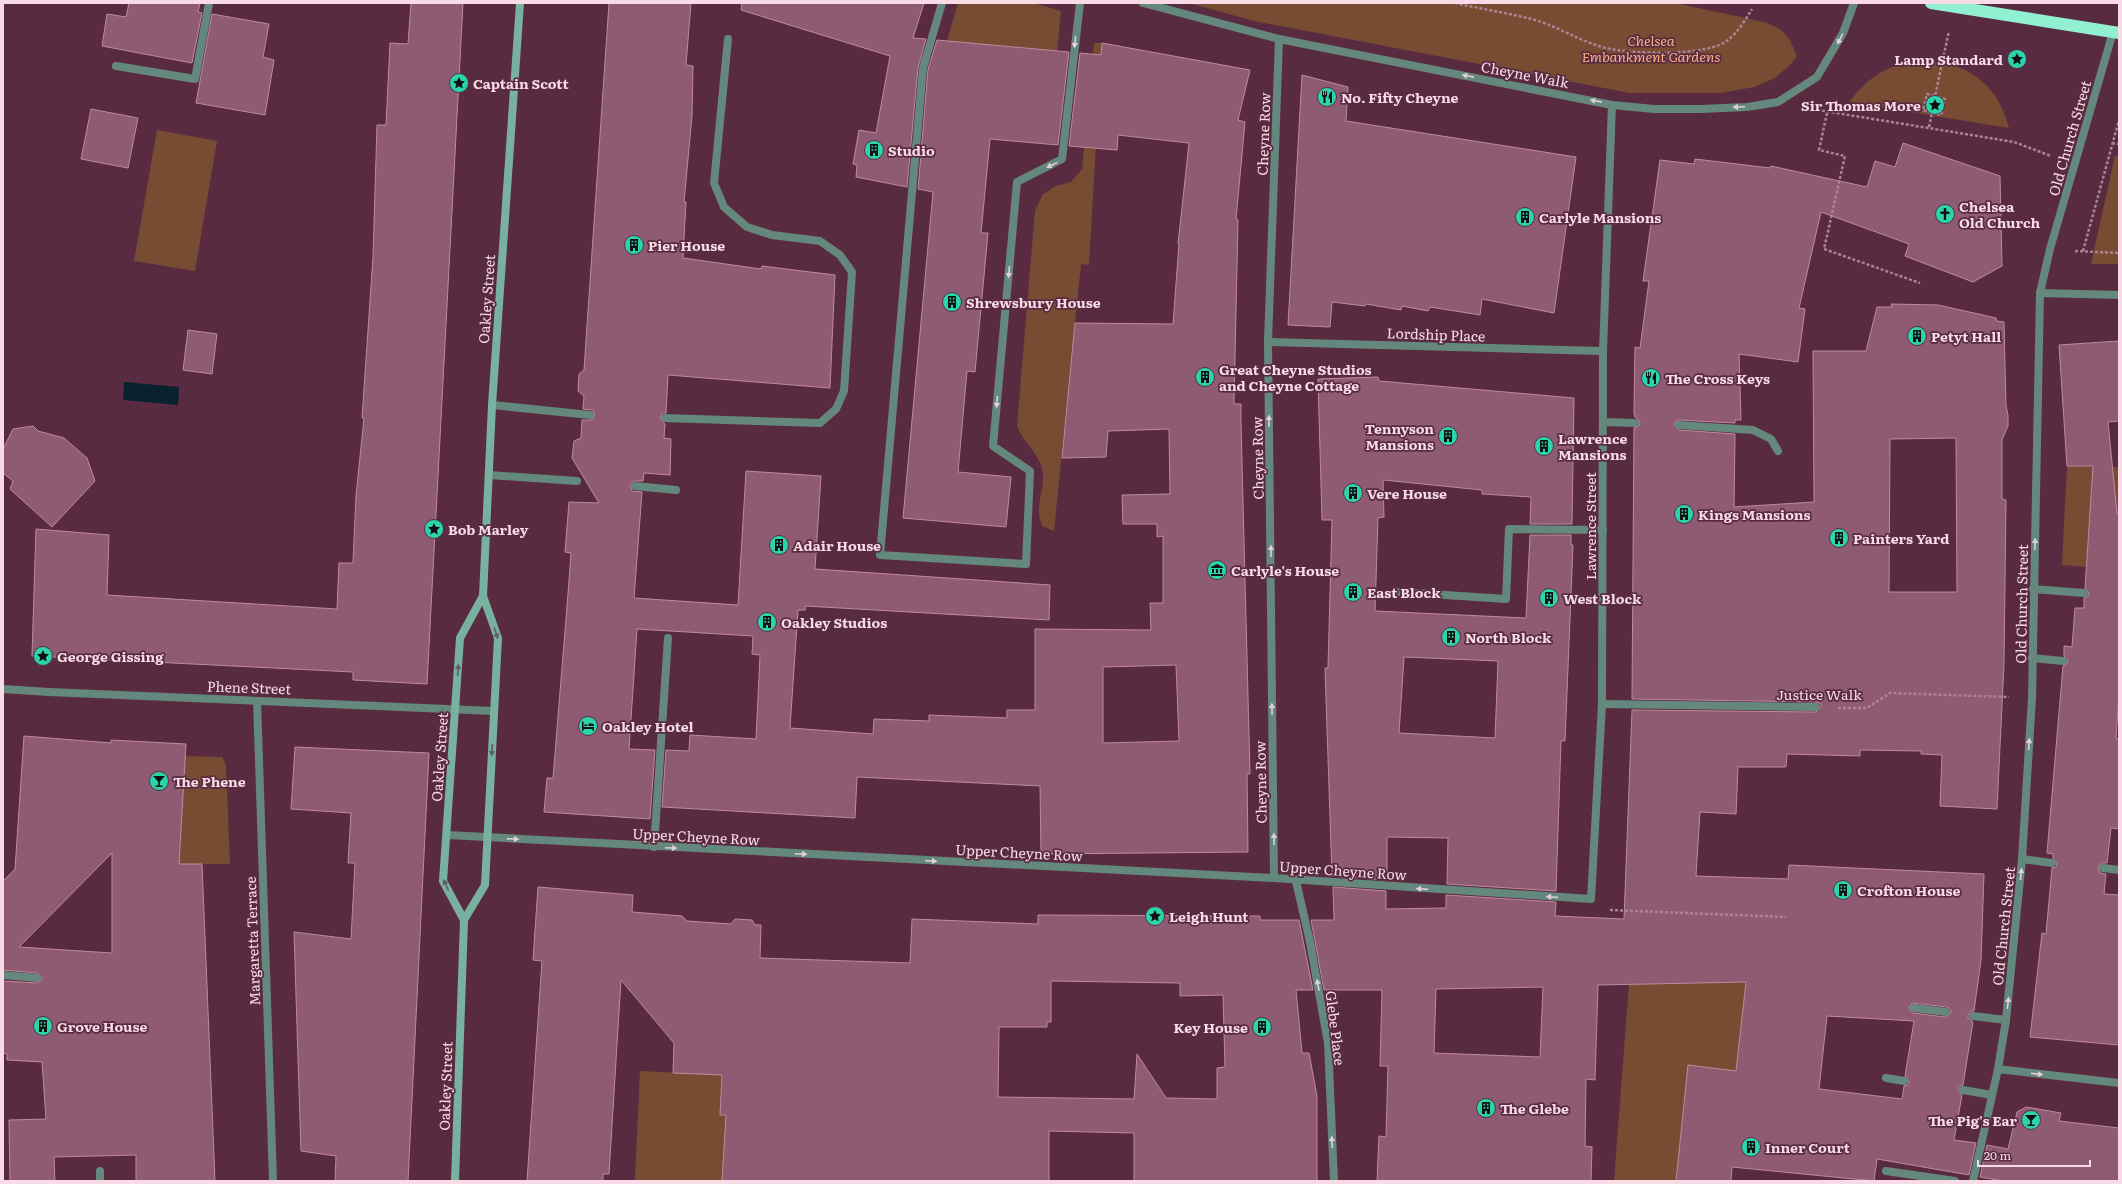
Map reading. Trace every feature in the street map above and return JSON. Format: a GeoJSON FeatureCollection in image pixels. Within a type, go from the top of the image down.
{"type":"FeatureCollection","features":[{"type":"Feature","properties":{"kind":"highway"},"geometry":{"type":"LineString","coordinates":[[1931,3],[2116,33]]}},
{"type":"Feature","properties":{"kind":"main road","name":"Oakley Street"},"geometry":{"type":"LineString","coordinates":[[455,1181],[464,920],[485,885],[488,838],[498,638],[483,596],[492,405],[519,3]]}},
{"type":"Feature","properties":{"kind":"main road","name":"Oakley Street"},"geometry":{"type":"LineString","coordinates":[[464,920],[443,881],[460,638],[483,596]]}},
{"type":"Feature","properties":{"kind":"street"},"geometry":{"type":"LineString","coordinates":[[116,66],[195,78],[210,3]]}},
{"type":"Feature","properties":{"kind":"street"},"geometry":{"type":"LineString","coordinates":[[942,3],[923,68],[880,555],[1026,564],[1030,471],[994,446],[1017,182],[1062,160],[1080,3]]}},
{"type":"Feature","properties":{"kind":"street","name":"Cheyne Walk"},"geometry":{"type":"LineString","coordinates":[[1143,3],[1279,39],[1612,105],[1654,109],[1747,107],[1778,102],[1817,77],[1843,33],[1854,3]]}},
{"type":"Feature","properties":{"kind":"street","name":"Old Church Street"},"geometry":{"type":"LineString","coordinates":[[1973,1181],[1998,1069],[2006,1020],[2022,859],[2032,698],[2040,293],[2050,249],[2116,33]]}},
{"type":"Feature","properties":{"kind":"street"},"geometry":{"type":"LineString","coordinates":[[665,418],[820,424],[836,409],[844,391],[852,272],[840,255],[820,241],[772,235],[747,227],[724,207],[714,183],[728,39]]}},
{"type":"Feature","properties":{"kind":"street","name":"Cheyne Row"},"geometry":{"type":"LineString","coordinates":[[1274,878],[1268,342],[1279,39]]}},
{"type":"Feature","properties":{"kind":"street","name":"Lawrence Street"},"geometry":{"type":"LineString","coordinates":[[1591,899],[1602,704],[1604,422],[1603,351],[1612,105]]}},
{"type":"Feature","properties":{"kind":"street"},"geometry":{"type":"LineString","coordinates":[[2040,293],[2119,295]]}},
{"type":"Feature","properties":{"kind":"street","name":"Lordship Place"},"geometry":{"type":"LineString","coordinates":[[1268,342],[1603,351]]}},
{"type":"Feature","properties":{"kind":"street"},"geometry":{"type":"LineString","coordinates":[[492,405],[590,414]]}},
{"type":"Feature","properties":{"kind":"street"},"geometry":{"type":"LineString","coordinates":[[1604,422],[1635,423]]}},
{"type":"Feature","properties":{"kind":"street"},"geometry":{"type":"LineString","coordinates":[[1679,425],[1753,430],[1771,440],[1778,451]]}},
{"type":"Feature","properties":{"kind":"street"},"geometry":{"type":"LineString","coordinates":[[489,475],[577,481]]}},
{"type":"Feature","properties":{"kind":"street"},"geometry":{"type":"LineString","coordinates":[[635,486],[676,490]]}},
{"type":"Feature","properties":{"kind":"street"},"geometry":{"type":"LineString","coordinates":[[1399,592],[1506,599],[1509,529],[1603,530]]}},
{"type":"Feature","properties":{"kind":"street"},"geometry":{"type":"LineString","coordinates":[[2033,589],[2084,593]]}},
{"type":"Feature","properties":{"kind":"street"},"geometry":{"type":"LineString","coordinates":[[654,847],[668,638]]}},
{"type":"Feature","properties":{"kind":"street"},"geometry":{"type":"LineString","coordinates":[[2032,658],[2063,661]]}},
{"type":"Feature","properties":{"kind":"street","name":"Phene Street"},"geometry":{"type":"LineString","coordinates":[[3,689],[494,711]]}},
{"type":"Feature","properties":{"kind":"street","name":"Margaretta Terrace"},"geometry":{"type":"LineString","coordinates":[[257,701],[273,1181]]}},
{"type":"Feature","properties":{"kind":"street","name":"Justice Walk"},"geometry":{"type":"LineString","coordinates":[[1602,704],[1816,707]]}},
{"type":"Feature","properties":{"kind":"street","name":"Upper Cheyne Row"},"geometry":{"type":"LineString","coordinates":[[447,835],[654,847],[1274,878],[1296,881],[1591,899]]}},
{"type":"Feature","properties":{"kind":"street"},"geometry":{"type":"LineString","coordinates":[[2022,859],[2052,862]]}},
{"type":"Feature","properties":{"kind":"street"},"geometry":{"type":"LineString","coordinates":[[2103,868],[2119,870]]}},
{"type":"Feature","properties":{"kind":"street","name":"Glebe Place"},"geometry":{"type":"LineString","coordinates":[[1296,881],[1310,942],[1328,1043],[1334,1181]]}},
{"type":"Feature","properties":{"kind":"street"},"geometry":{"type":"LineString","coordinates":[[3,975],[37,978]]}},
{"type":"Feature","properties":{"kind":"street"},"geometry":{"type":"LineString","coordinates":[[1914,1008],[1946,1012]]}},
{"type":"Feature","properties":{"kind":"street"},"geometry":{"type":"LineString","coordinates":[[1973,1016],[2006,1020]]}},
{"type":"Feature","properties":{"kind":"street"},"geometry":{"type":"LineString","coordinates":[[1998,1069],[2119,1083]]}},
{"type":"Feature","properties":{"kind":"street"},"geometry":{"type":"LineString","coordinates":[[1886,1078],[1904,1081]]}},
{"type":"Feature","properties":{"kind":"street"},"geometry":{"type":"LineString","coordinates":[[1963,1090],[1992,1095]]}},
{"type":"Feature","properties":{"kind":"street"},"geometry":{"type":"LineString","coordinates":[[100,1171],[100,1181]]}},
{"type":"Feature","properties":{"kind":"street"},"geometry":{"type":"LineString","coordinates":[[1886,1171],[1954,1181]]}},
{"type":"Feature","properties":{"kind":"path"},"geometry":{"type":"LineString","coordinates":[[1455,3],[1537,21],[1572,37],[1607,48],[1669,54],[1700,51],[1728,41],[1747,17],[1752,8]]}},
{"type":"Feature","properties":{"kind":"path"},"geometry":{"type":"LineString","coordinates":[[1935,96],[1955,7]]}},
{"type":"Feature","properties":{"kind":"path"},"geometry":{"type":"LineString","coordinates":[[1927,94],[1945,98],[1941,115],[1932,113],[1923,110],[1927,94]]}},
{"type":"Feature","properties":{"kind":"path"},"geometry":{"type":"LineString","coordinates":[[1778,102],[1827,113],[1929,127],[2014,142],[2075,165]]}},
{"type":"Feature","properties":{"kind":"path"},"geometry":{"type":"LineString","coordinates":[[1827,113],[1819,150],[1845,156],[1824,249],[1920,283]]}},
{"type":"Feature","properties":{"kind":"path"},"geometry":{"type":"LineString","coordinates":[[1929,127],[1932,113]]}},
{"type":"Feature","properties":{"kind":"path"},"geometry":{"type":"LineString","coordinates":[[2083,251],[2119,120]]}},
{"type":"Feature","properties":{"kind":"path"},"geometry":{"type":"LineString","coordinates":[[2112,143],[2119,144]]}},
{"type":"Feature","properties":{"kind":"path"},"geometry":{"type":"LineString","coordinates":[[2050,249],[2119,253]]}},
{"type":"Feature","properties":{"kind":"path","name":"Justice Walk"},"geometry":{"type":"LineString","coordinates":[[1816,707],[1867,708],[1890,693],[2032,698]]}},
{"type":"Feature","properties":{"kind":"path"},"geometry":{"type":"LineString","coordinates":[[1591,899],[1612,911],[1786,917]]}},
{"type":"Feature","properties":{"kind":"green space"},"geometry":{"type":"Polygon","coordinates":[[[958,3],[1033,3],[1061,11],[1057,51],[947,41],[958,3]]]}},
{"type":"Feature","properties":{"kind":"green space","name":"Chelsea Embankment Gardens"},"geometry":{"type":"Polygon","coordinates":[[[1189,3],[1675,3],[1764,22],[1780,29],[1790,40],[1797,56],[1791,64],[1775,78],[1754,87],[1721,93],[1630,93],[1254,21],[1189,3]]]}},
{"type":"Feature","properties":{"kind":"green space"},"geometry":{"type":"Polygon","coordinates":[[[1094,43],[1102,43],[1089,265],[1081,264],[1054,531],[1042,526],[1039,517],[1043,483],[1043,471],[1041,465],[1017,426],[1035,211],[1043,194],[1056,186],[1071,182],[1082,169],[1094,43]]]}},
{"type":"Feature","properties":{"kind":"green space"},"geometry":{"type":"Polygon","coordinates":[[[1926,60],[1956,67],[1969,72],[1980,79],[1989,88],[1997,100],[2004,113],[2009,128],[1849,102],[1865,84],[1882,72],[1902,64],[1926,60]]]}},
{"type":"Feature","properties":{"kind":"green space"},"geometry":{"type":"Polygon","coordinates":[[[157,130],[217,141],[195,271],[134,261],[157,130]]]}},
{"type":"Feature","properties":{"kind":"green space"},"geometry":{"type":"Polygon","coordinates":[[[2115,156],[2119,157],[2119,264],[2091,264],[2115,156]]]}},
{"type":"Feature","properties":{"kind":"green space"},"geometry":{"type":"Polygon","coordinates":[[[2067,466],[2119,467],[2119,513],[2090,511],[2086,567],[2062,565],[2067,466]]]}},
{"type":"Feature","properties":{"kind":"green space"},"geometry":{"type":"Polygon","coordinates":[[[185,756],[222,757],[226,765],[230,864],[179,864],[185,756]]]}},
{"type":"Feature","properties":{"kind":"green space"},"geometry":{"type":"Polygon","coordinates":[[[1746,982],[1736,1071],[1688,1065],[1676,1181],[1614,1181],[1629,984],[1746,982]]]}},
{"type":"Feature","properties":{"kind":"green space"},"geometry":{"type":"Polygon","coordinates":[[[640,1071],[722,1075],[720,1115],[732,1116],[722,1181],[635,1181],[640,1071]]]}},
{"type":"Feature","properties":{"kind":"water"},"geometry":{"type":"Polygon","coordinates":[[[124,382],[179,387],[178,405],[123,400],[124,382]]]}},
{"type":"Feature","properties":{"kind":"building"},"geometry":{"type":"Polygon","coordinates":[[[129,3],[200,3],[198,12],[202,13],[192,63],[102,46],[107,14],[126,17],[129,3]]]}},
{"type":"Feature","properties":{"kind":"building"},"geometry":{"type":"Polygon","coordinates":[[[411,3],[463,3],[427,684],[353,680],[353,672],[32,656],[36,529],[109,535],[107,595],[337,609],[339,563],[353,563],[356,496],[364,418],[362,418],[373,257],[377,125],[386,125],[390,43],[408,44],[411,3]]]}},
{"type":"Feature","properties":{"kind":"building"},"geometry":{"type":"Polygon","coordinates":[[[609,3],[691,3],[686,65],[693,66],[692,116],[684,202],[686,202],[683,258],[761,269],[762,266],[835,275],[830,388],[668,375],[666,413],[662,413],[660,418],[665,424],[664,438],[671,439],[670,475],[644,473],[643,481],[633,481],[630,485],[632,491],[642,492],[634,598],[738,605],[746,471],[821,476],[815,569],[1050,585],[1049,620],[805,606],[805,610],[798,610],[790,728],[873,734],[874,719],[929,721],[929,715],[1007,718],[1007,710],[1035,710],[1035,629],[1151,630],[1150,603],[1163,603],[1163,536],[1157,537],[1157,524],[1123,524],[1122,495],[1170,494],[1169,429],[1108,431],[1106,457],[1062,458],[1075,323],[1173,324],[1178,244],[1189,143],[1118,135],[1117,150],[1069,146],[1080,53],[1101,55],[1102,43],[1250,70],[1238,120],[1245,122],[1236,219],[1238,220],[1234,404],[1241,404],[1250,774],[1247,774],[1248,852],[1041,854],[1040,786],[857,777],[855,818],[662,807],[666,750],[689,751],[690,735],[756,739],[760,655],[752,654],[753,636],[637,629],[629,749],[655,750],[650,819],[544,812],[547,778],[553,778],[568,594],[571,553],[565,552],[569,502],[599,503],[572,458],[574,441],[581,438],[582,420],[592,420],[595,415],[593,410],[583,409],[584,396],[578,391],[579,374],[584,370],[609,3]],[[1176,665],[1103,667],[1103,743],[1179,741],[1176,665]]]}},
{"type":"Feature","properties":{"kind":"building"},"geometry":{"type":"Polygon","coordinates":[[[742,3],[924,3],[913,38],[926,39],[918,68],[907,187],[856,177],[857,165],[853,164],[859,130],[876,133],[890,56],[741,10],[742,3]]]}},
{"type":"Feature","properties":{"kind":"building"},"geometry":{"type":"Polygon","coordinates":[[[212,14],[269,24],[263,57],[274,60],[265,115],[196,103],[212,14]]]}},
{"type":"Feature","properties":{"kind":"building","name":"Shrewsbury House"},"geometry":{"type":"Polygon","coordinates":[[[937,40],[1069,52],[1058,145],[990,139],[981,233],[988,233],[975,372],[967,371],[958,472],[1011,477],[1006,527],[903,518],[933,192],[918,189],[928,69],[937,40]]]}},
{"type":"Feature","properties":{"kind":"building","name":"Carlyle Mansions"},"geometry":{"type":"Polygon","coordinates":[[[1302,75],[1348,87],[1346,121],[1576,157],[1554,313],[1482,299],[1480,315],[1430,307],[1428,311],[1402,306],[1401,310],[1366,304],[1365,306],[1332,302],[1330,327],[1288,325],[1302,75]]]}},
{"type":"Feature","properties":{"kind":"building"},"geometry":{"type":"Polygon","coordinates":[[[91,109],[138,118],[128,168],[81,159],[91,109]]]}},
{"type":"Feature","properties":{"kind":"building"},"geometry":{"type":"Polygon","coordinates":[[[1903,143],[2000,176],[2002,266],[1973,282],[1905,256],[1909,244],[1821,212],[1799,308],[1805,309],[1798,362],[1739,354],[1741,420],[1735,420],[1735,423],[1679,420],[1675,422],[1674,425],[1679,430],[1735,434],[1734,507],[1814,502],[1813,351],[1866,351],[1877,307],[1892,307],[1891,304],[1938,305],[1996,318],[1997,321],[2004,322],[2006,406],[2008,426],[2002,440],[2002,499],[2006,500],[2004,664],[1997,809],[1940,806],[1942,755],[1921,754],[1921,751],[1860,750],[1860,756],[1787,754],[1786,767],[1738,767],[1736,814],[1700,812],[1696,876],[1788,879],[1789,865],[1984,874],[1981,960],[1974,1011],[1971,1011],[1968,1015],[1968,1018],[1973,1022],[1963,1085],[1959,1086],[1958,1089],[1962,1095],[1954,1140],[1976,1143],[1969,1175],[1877,1159],[1874,1181],[1732,1167],[1731,1181],[1676,1181],[1688,1065],[1736,1071],[1746,982],[1598,985],[1595,1080],[1586,1079],[1585,1146],[1592,1147],[1591,1181],[1377,1181],[1379,1136],[1386,1137],[1388,1066],[1380,1066],[1382,990],[1324,990],[1311,920],[1334,920],[1333,887],[1386,891],[1386,909],[1446,908],[1446,895],[1556,902],[1555,916],[1624,919],[1632,710],[1816,712],[1821,707],[1821,704],[1816,702],[1632,699],[1634,428],[1639,426],[1640,423],[1635,417],[1634,413],[1635,347],[1640,348],[1649,281],[1643,281],[1660,160],[1694,164],[1695,159],[1770,168],[1771,166],[1867,187],[1875,161],[1895,167],[1903,143]],[[1956,438],[1890,439],[1889,592],[1957,592],[1956,438]],[[1543,987],[1436,989],[1434,1053],[1540,1057],[1543,987]],[[1912,1003],[1909,1008],[1913,1013],[1945,1017],[1951,1013],[1951,1010],[1947,1007],[1912,1003]],[[1827,1016],[1819,1089],[1902,1099],[1904,1086],[1908,1085],[1909,1082],[1905,1076],[1914,1021],[1827,1016]]]}},
{"type":"Feature","properties":{"kind":"building"},"geometry":{"type":"Polygon","coordinates":[[[188,330],[217,334],[212,374],[183,370],[188,330]]]}},
{"type":"Feature","properties":{"kind":"building"},"geometry":{"type":"Polygon","coordinates":[[[2119,341],[2119,421],[2108,422],[2117,513],[2119,513],[2119,696],[2116,738],[2119,739],[2119,829],[2111,828],[2107,863],[2101,863],[2098,868],[2100,873],[2106,874],[2104,894],[2119,895],[2119,1045],[2030,1037],[2042,933],[2046,934],[2052,868],[2056,867],[2057,863],[2053,858],[2053,854],[2047,853],[2063,666],[2067,664],[2068,661],[2064,656],[2064,646],[2072,647],[2075,608],[2084,608],[2084,598],[2088,596],[2089,593],[2085,588],[2093,466],[2067,466],[2059,345],[2119,341]]]}},
{"type":"Feature","properties":{"kind":"building"},"geometry":{"type":"Polygon","coordinates":[[[1378,377],[1379,381],[1574,398],[1572,524],[1530,524],[1531,497],[1482,494],[1482,490],[1383,480],[1384,517],[1378,518],[1375,611],[1526,618],[1530,535],[1571,535],[1571,545],[1573,545],[1565,741],[1561,741],[1556,891],[1447,884],[1448,838],[1387,837],[1387,880],[1332,876],[1325,668],[1328,668],[1332,520],[1322,520],[1318,379],[1378,377]],[[1404,657],[1399,733],[1495,738],[1498,661],[1404,657]]]}},
{"type":"Feature","properties":{"kind":"building"},"geometry":{"type":"Polygon","coordinates":[[[33,426],[38,431],[64,438],[87,458],[95,481],[52,527],[10,489],[13,481],[3,473],[3,449],[13,429],[33,426]]]}},
{"type":"Feature","properties":{"kind":"building"},"geometry":{"type":"Polygon","coordinates":[[[24,736],[111,743],[111,740],[186,744],[179,864],[202,864],[215,1181],[136,1181],[136,1155],[54,1157],[55,1181],[10,1181],[9,1120],[46,1119],[42,1062],[7,1060],[7,1054],[3,1053],[3,981],[37,983],[41,981],[42,978],[37,973],[3,970],[3,881],[15,869],[24,736]],[[112,853],[19,947],[112,953],[112,853]]]}},
{"type":"Feature","properties":{"kind":"building"},"geometry":{"type":"Polygon","coordinates":[[[295,747],[429,753],[408,1181],[335,1181],[336,1156],[301,1151],[294,932],[351,939],[355,863],[348,863],[351,813],[291,809],[295,747]]]}},
{"type":"Feature","properties":{"kind":"building"},"geometry":{"type":"Polygon","coordinates":[[[538,887],[633,895],[632,912],[682,916],[687,921],[731,924],[735,919],[752,920],[755,925],[761,925],[760,958],[910,963],[912,919],[1038,924],[1038,915],[1260,916],[1260,920],[1299,920],[1313,990],[1296,990],[1302,1053],[1309,1053],[1317,1096],[1317,1181],[1134,1181],[1134,1133],[1049,1131],[1049,1181],[722,1181],[726,1115],[720,1115],[722,1075],[673,1073],[674,1043],[621,980],[609,1174],[603,1174],[603,1181],[527,1181],[542,961],[533,960],[538,887]],[[1051,981],[1051,1022],[1047,1022],[1047,1027],[999,1027],[998,1097],[1134,1099],[1137,1054],[1166,1098],[1217,1099],[1217,1068],[1225,1067],[1223,995],[1180,996],[1180,983],[1051,981]]]}},
{"type":"Feature","properties":{"kind":"building"},"geometry":{"type":"Polygon","coordinates":[[[2026,1107],[2061,1113],[2059,1121],[2119,1128],[2119,1181],[2003,1181],[1980,1177],[1987,1145],[2008,1149],[2017,1112],[2026,1107]]]}},
{"type":"Feature","properties":{"kind":"place","name":"Lamp Standard"},"geometry":{"type":"Point","coordinates":[2017,59]}},
{"type":"Feature","properties":{"kind":"place","name":"Captain Scott"},"geometry":{"type":"Point","coordinates":[459,83]}},
{"type":"Feature","properties":{"kind":"place","name":"No. Fifty Cheyne"},"geometry":{"type":"Point","coordinates":[1327,97]}},
{"type":"Feature","properties":{"kind":"place","name":"Sir Thomas More"},"geometry":{"type":"Point","coordinates":[1935,105]}},
{"type":"Feature","properties":{"kind":"place","name":"Studio"},"geometry":{"type":"Point","coordinates":[874,150]}},
{"type":"Feature","properties":{"kind":"place","name":"Chelsea Old Church"},"geometry":{"type":"Point","coordinates":[1945,214]}},
{"type":"Feature","properties":{"kind":"place","name":"Carlyle Mansions"},"geometry":{"type":"Point","coordinates":[1525,217]}},
{"type":"Feature","properties":{"kind":"place","name":"Pier House"},"geometry":{"type":"Point","coordinates":[634,245]}},
{"type":"Feature","properties":{"kind":"place","name":"Shrewsbury House"},"geometry":{"type":"Point","coordinates":[952,302]}},
{"type":"Feature","properties":{"kind":"place","name":"Petyt Hall"},"geometry":{"type":"Point","coordinates":[1917,336]}},
{"type":"Feature","properties":{"kind":"place","name":"Great Cheyne Studios and Cheyne Cottage"},"geometry":{"type":"Point","coordinates":[1205,377]}},
{"type":"Feature","properties":{"kind":"place","name":"The Cross Keys"},"geometry":{"type":"Point","coordinates":[1651,378]}},
{"type":"Feature","properties":{"kind":"place","name":"Tennyson Mansions"},"geometry":{"type":"Point","coordinates":[1448,436]}},
{"type":"Feature","properties":{"kind":"place","name":"Lawrence Mansions"},"geometry":{"type":"Point","coordinates":[1544,446]}},
{"type":"Feature","properties":{"kind":"place","name":"Vere House"},"geometry":{"type":"Point","coordinates":[1353,493]}},
{"type":"Feature","properties":{"kind":"place","name":"Kings Mansions"},"geometry":{"type":"Point","coordinates":[1684,514]}},
{"type":"Feature","properties":{"kind":"place","name":"Bob Marley"},"geometry":{"type":"Point","coordinates":[434,529]}},
{"type":"Feature","properties":{"kind":"place","name":"Painters Yard"},"geometry":{"type":"Point","coordinates":[1839,538]}},
{"type":"Feature","properties":{"kind":"place","name":"Adair House"},"geometry":{"type":"Point","coordinates":[779,545]}},
{"type":"Feature","properties":{"kind":"place","name":"Carlyle's House"},"geometry":{"type":"Point","coordinates":[1217,570]}},
{"type":"Feature","properties":{"kind":"place","name":"East Block"},"geometry":{"type":"Point","coordinates":[1353,592]}},
{"type":"Feature","properties":{"kind":"place","name":"West Block"},"geometry":{"type":"Point","coordinates":[1549,598]}},
{"type":"Feature","properties":{"kind":"place","name":"Oakley Studios"},"geometry":{"type":"Point","coordinates":[767,622]}},
{"type":"Feature","properties":{"kind":"place","name":"North Block"},"geometry":{"type":"Point","coordinates":[1451,637]}},
{"type":"Feature","properties":{"kind":"place","name":"George Gissing"},"geometry":{"type":"Point","coordinates":[43,656]}},
{"type":"Feature","properties":{"kind":"place","name":"Oakley Hotel"},"geometry":{"type":"Point","coordinates":[588,726]}},
{"type":"Feature","properties":{"kind":"place","name":"The Phene"},"geometry":{"type":"Point","coordinates":[159,781]}},
{"type":"Feature","properties":{"kind":"place","name":"Crofton House"},"geometry":{"type":"Point","coordinates":[1843,890]}},
{"type":"Feature","properties":{"kind":"place","name":"Leigh Hunt"},"geometry":{"type":"Point","coordinates":[1155,916]}},
{"type":"Feature","properties":{"kind":"place","name":"Grove House"},"geometry":{"type":"Point","coordinates":[43,1026]}},
{"type":"Feature","properties":{"kind":"place","name":"Key House"},"geometry":{"type":"Point","coordinates":[1262,1027]}},
{"type":"Feature","properties":{"kind":"place","name":"The Glebe"},"geometry":{"type":"Point","coordinates":[1486,1108]}},
{"type":"Feature","properties":{"kind":"place","name":"The Pig's Ear"},"geometry":{"type":"Point","coordinates":[2031,1120]}},
{"type":"Feature","properties":{"kind":"place","name":"Inner Court"},"geometry":{"type":"Point","coordinates":[1751,1147]}}]}
